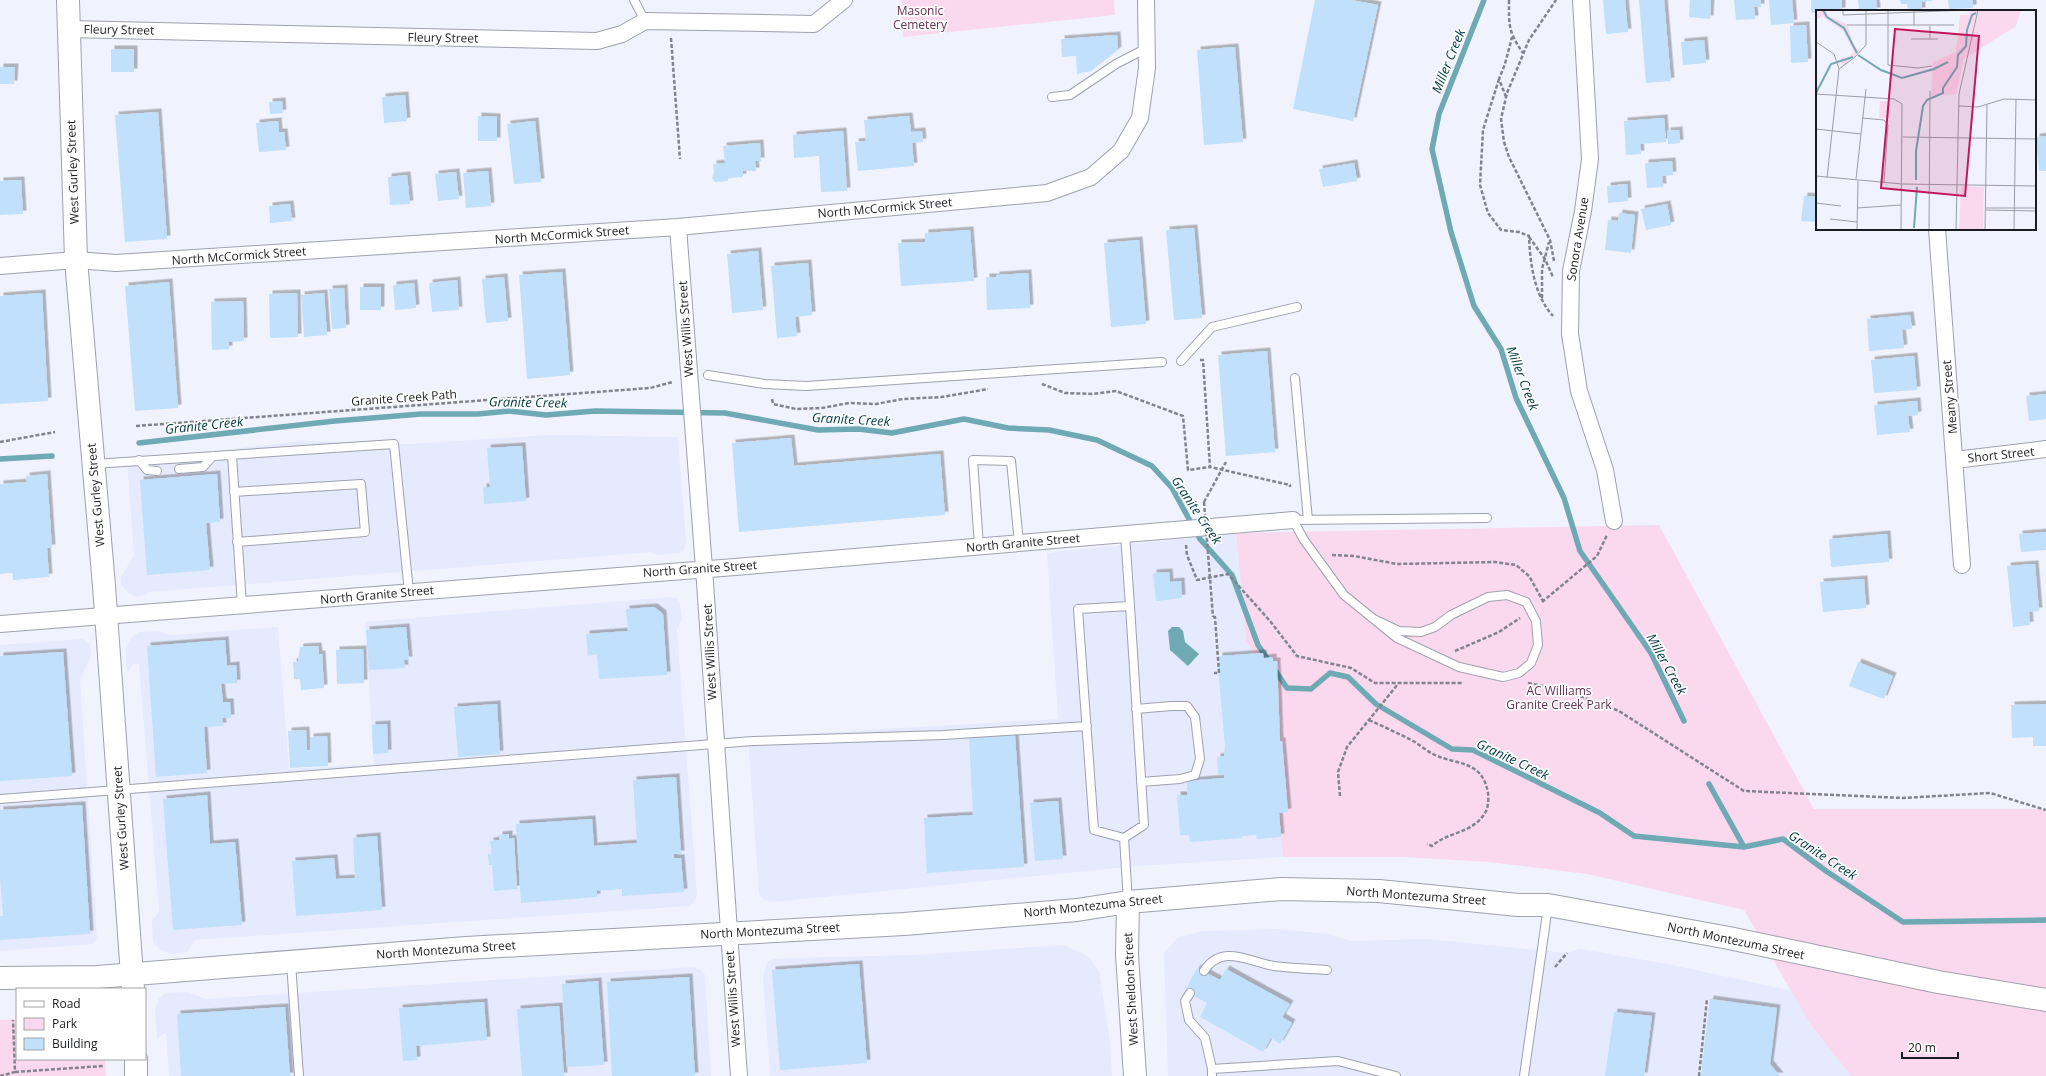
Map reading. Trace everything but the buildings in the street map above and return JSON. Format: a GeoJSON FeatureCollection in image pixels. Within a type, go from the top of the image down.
{"type":"FeatureCollection","features":[{"type":"Feature","properties":{"kind":"main road","name":"West Gurley Street"},"geometry":{"type":"LineString","coordinates":[[68,0],[76,260],[106,615],[132,981]]}},
{"type":"Feature","properties":{"kind":"main road","name":"North Montezuma Street"},"geometry":{"type":"LineString","coordinates":[[0,978],[97,977],[132,981],[290,961],[474,948],[904,924],[1077,910],[1128,902],[1281,889],[1378,891],[1518,905],[1548,905],[1729,938],[1938,982],[2046,1000]]}},
{"type":"Feature","properties":{"kind":"main road","name":"West Sheldon Street"},"geometry":{"type":"LineString","coordinates":[[1128,902],[1127,955],[1135,1076]]}},
{"type":"Feature","properties":{"kind":"main road"},"geometry":{"type":"LineString","coordinates":[[136,1060],[136,1076]]}},
{"type":"Feature","properties":{"kind":"street"},"geometry":{"type":"LineString","coordinates":[[645,21],[814,24],[844,0]]}},
{"type":"Feature","properties":{"kind":"street"},"geometry":{"type":"LineString","coordinates":[[1146,0],[1147,48]]}},
{"type":"Feature","properties":{"kind":"street","name":"Sonora Avenue"},"geometry":{"type":"LineString","coordinates":[[1581,0],[1590,159],[1583,212],[1570,271],[1570,334],[1579,391],[1604,470],[1609,527]]}},
{"type":"Feature","properties":{"kind":"street","name":"Fleury Street"},"geometry":{"type":"LineString","coordinates":[[68,29],[597,41],[622,34],[645,21]]}},
{"type":"Feature","properties":{"kind":"street","name":"North McCormick Street"},"geometry":{"type":"LineString","coordinates":[[0,266],[76,260],[116,263],[678,228],[1047,193],[1091,177],[1120,151],[1140,118],[1147,68],[1147,48]]}},
{"type":"Feature","properties":{"kind":"street","name":"West Willis Street"},"geometry":{"type":"LineString","coordinates":[[678,228],[704,568],[739,1076]]}},
{"type":"Feature","properties":{"kind":"street","name":"Meany Street"},"geometry":{"type":"LineString","coordinates":[[1937,230],[1962,565]]}},
{"type":"Feature","properties":{"kind":"street","name":"Short Street"},"geometry":{"type":"LineString","coordinates":[[1955,460],[2046,449]]}},
{"type":"Feature","properties":{"kind":"street","name":"North Granite Street"},"geometry":{"type":"LineString","coordinates":[[0,624],[1301,520]]}},
{"type":"Feature","properties":{"kind":"lane"},"geometry":{"type":"LineString","coordinates":[[634,0],[645,21]]}},
{"type":"Feature","properties":{"kind":"lane"},"geometry":{"type":"LineString","coordinates":[[1052,97],[1070,95],[1116,64],[1147,48]]}},
{"type":"Feature","properties":{"kind":"lane"},"geometry":{"type":"LineString","coordinates":[[1182,361],[1212,327],[1297,307]]}},
{"type":"Feature","properties":{"kind":"lane"},"geometry":{"type":"LineString","coordinates":[[708,375],[765,384],[806,386],[1162,362]]}},
{"type":"Feature","properties":{"kind":"lane"},"geometry":{"type":"LineString","coordinates":[[1295,378],[1301,520],[1304,540],[1344,594],[1397,638],[1459,667],[1503,677],[1519,673],[1531,663],[1538,645],[1536,621],[1526,602],[1507,594],[1488,597],[1451,615],[1435,627],[1421,632],[1399,631],[1376,620]]}},
{"type":"Feature","properties":{"kind":"lane"},"geometry":{"type":"LineString","coordinates":[[93,464],[394,444],[409,592]]}},
{"type":"Feature","properties":{"kind":"lane"},"geometry":{"type":"LineString","coordinates":[[232,455],[242,605]]}},
{"type":"Feature","properties":{"kind":"lane"},"geometry":{"type":"LineString","coordinates":[[179,469],[203,467],[213,456]]}},
{"type":"Feature","properties":{"kind":"lane"},"geometry":{"type":"LineString","coordinates":[[139,460],[147,470],[157,471]]}},
{"type":"Feature","properties":{"kind":"lane"},"geometry":{"type":"LineString","coordinates":[[979,546],[973,460],[1011,461],[1019,543]]}},
{"type":"Feature","properties":{"kind":"lane"},"geometry":{"type":"LineString","coordinates":[[234,492],[361,484],[365,532],[237,542]]}},
{"type":"Feature","properties":{"kind":"lane"},"geometry":{"type":"LineString","coordinates":[[1301,520],[1486,518]]}},
{"type":"Feature","properties":{"kind":"lane"},"geometry":{"type":"LineString","coordinates":[[1125,534],[1130,606],[1136,709],[1144,825],[1124,838],[1094,830],[1078,609],[1130,606]]}},
{"type":"Feature","properties":{"kind":"lane"},"geometry":{"type":"LineString","coordinates":[[1136,709],[1187,706],[1195,717],[1200,758],[1195,775],[1180,779],[1141,782]]}},
{"type":"Feature","properties":{"kind":"lane"},"geometry":{"type":"LineString","coordinates":[[0,799],[715,744],[1087,726]]}},
{"type":"Feature","properties":{"kind":"lane"},"geometry":{"type":"LineString","coordinates":[[1124,838],[1128,902]]}},
{"type":"Feature","properties":{"kind":"lane"},"geometry":{"type":"LineString","coordinates":[[1524,1076],[1548,905]]}},
{"type":"Feature","properties":{"kind":"lane"},"geometry":{"type":"LineString","coordinates":[[1204,972],[1210,962],[1225,956],[1250,958],[1273,966],[1327,970]]}},
{"type":"Feature","properties":{"kind":"lane"},"geometry":{"type":"LineString","coordinates":[[290,961],[299,1076]]}},
{"type":"Feature","properties":{"kind":"lane"},"geometry":{"type":"LineString","coordinates":[[1190,993],[1186,1001],[1189,1020],[1205,1038],[1212,1072],[1338,1061],[1396,1076]]}},
{"type":"Feature","properties":{"kind":"path"},"geometry":{"type":"LineString","coordinates":[[1509,0],[1509,27],[1512,36],[1523,53]]}},
{"type":"Feature","properties":{"kind":"path"},"geometry":{"type":"LineString","coordinates":[[1555,266],[1550,240],[1519,181],[1504,142],[1501,119],[1506,98],[1529,40],[1556,0]]}},
{"type":"Feature","properties":{"kind":"path"},"geometry":{"type":"LineString","coordinates":[[1512,36],[1505,64],[1483,130],[1480,185],[1488,213],[1501,230],[1519,232],[1529,236],[1545,259],[1556,279],[1556,273]]}},
{"type":"Feature","properties":{"kind":"path"},"geometry":{"type":"LineString","coordinates":[[671,37],[680,159]]}},
{"type":"Feature","properties":{"kind":"path"},"geometry":{"type":"LineString","coordinates":[[1500,79],[1506,98]]}},
{"type":"Feature","properties":{"kind":"path"},"geometry":{"type":"LineString","coordinates":[[1529,236],[1534,275],[1542,301],[1558,322]]}},
{"type":"Feature","properties":{"kind":"path"},"geometry":{"type":"LineString","coordinates":[[1542,301],[1542,269],[1550,240]]}},
{"type":"Feature","properties":{"kind":"path"},"geometry":{"type":"LineString","coordinates":[[1182,361],[1203,360],[1210,467]]}},
{"type":"Feature","properties":{"kind":"path","name":"Granite Creek Path"},"geometry":{"type":"LineString","coordinates":[[136,426],[650,388],[674,382]]}},
{"type":"Feature","properties":{"kind":"path"},"geometry":{"type":"LineString","coordinates":[[1037,382],[1065,393],[1093,394],[1116,391],[1183,416],[1188,470],[1210,467],[1222,471],[1290,485],[1301,520]]}},
{"type":"Feature","properties":{"kind":"path"},"geometry":{"type":"LineString","coordinates":[[0,442],[55,432]]}},
{"type":"Feature","properties":{"kind":"path"},"geometry":{"type":"LineString","coordinates":[[1214,673],[1219,673],[1204,502],[1226,462]]}},
{"type":"Feature","properties":{"kind":"path"},"geometry":{"type":"LineString","coordinates":[[1441,658],[1464,646],[1499,632],[1531,611],[1597,556],[1609,527]]}},
{"type":"Feature","properties":{"kind":"path"},"geometry":{"type":"LineString","coordinates":[[1605,539],[1609,527]]}},
{"type":"Feature","properties":{"kind":"path"},"geometry":{"type":"LineString","coordinates":[[1184,529],[1186,555],[1197,580],[1228,574],[1270,621],[1297,656],[1352,668],[1375,683],[1468,683],[1482,673]]}},
{"type":"Feature","properties":{"kind":"path"},"geometry":{"type":"LineString","coordinates":[[1313,553],[1354,556],[1397,564],[1495,562],[1516,566],[1528,576],[1543,601]]}},
{"type":"Feature","properties":{"kind":"path"},"geometry":{"type":"LineString","coordinates":[[1503,677],[1564,690],[1619,711],[1744,791],[1903,798],[1990,793],[2046,810]]}},
{"type":"Feature","properties":{"kind":"path"},"geometry":{"type":"LineString","coordinates":[[1340,796],[1338,772],[1347,747],[1399,684]]}},
{"type":"Feature","properties":{"kind":"path"},"geometry":{"type":"LineString","coordinates":[[1368,720],[1414,742],[1433,754],[1468,764],[1479,772],[1486,781],[1489,796],[1486,813],[1471,828],[1441,838],[1432,846],[1427,844]]}},
{"type":"Feature","properties":{"kind":"path"},"geometry":{"type":"LineString","coordinates":[[1555,967],[1567,953]]}},
{"type":"Feature","properties":{"kind":"path"},"geometry":{"type":"LineString","coordinates":[[1699,1076],[1707,999]]}},
{"type":"Feature","properties":{"kind":"path"},"geometry":{"type":"LineString","coordinates":[[13,1020],[15,1072]]}},
{"type":"Feature","properties":{"kind":"path"},"geometry":{"type":"LineString","coordinates":[[0,1076],[15,1072],[103,1066]]}},
{"type":"Feature","properties":{"kind":"shaded area"},"geometry":{"type":"Polygon","coordinates":[[[548,435],[678,437],[686,542],[684,550],[679,553],[659,555],[651,552],[149,592],[145,595],[136,597],[128,593],[121,584],[121,577],[134,556],[127,461],[302,441],[411,444],[548,435]]]}},
{"type":"Feature","properties":{"kind":"shaded area"},"geometry":{"type":"Polygon","coordinates":[[[1236,533],[1246,641],[1269,677],[1283,857],[1137,866],[773,902],[764,900],[759,894],[748,737],[1058,719],[1047,553],[1236,533]]]}},
{"type":"Feature","properties":{"kind":"shaded area"},"geometry":{"type":"Polygon","coordinates":[[[670,597],[677,598],[680,604],[682,619],[677,630],[697,895],[694,902],[689,906],[194,940],[188,952],[170,954],[161,950],[153,942],[152,921],[159,911],[139,664],[133,664],[127,673],[126,648],[131,638],[139,632],[157,631],[169,635],[278,627],[289,769],[374,764],[365,622],[670,597]]]}},
{"type":"Feature","properties":{"kind":"shaded area"},"geometry":{"type":"Polygon","coordinates":[[[83,639],[90,644],[91,656],[80,680],[97,938],[93,944],[0,951],[0,645],[83,639]]]}},
{"type":"Feature","properties":{"kind":"shaded area"},"geometry":{"type":"Polygon","coordinates":[[[1277,929],[1329,934],[1350,941],[1428,939],[1567,953],[1580,949],[1668,964],[1788,990],[1817,1004],[1811,1025],[1851,1076],[1168,1076],[1164,953],[1178,937],[1203,931],[1277,929]]]}},
{"type":"Feature","properties":{"kind":"shaded area"},"geometry":{"type":"Polygon","coordinates":[[[1063,945],[1088,956],[1099,971],[1110,1042],[1112,1076],[770,1076],[763,978],[767,962],[774,959],[791,958],[915,955],[1063,945]]]}},
{"type":"Feature","properties":{"kind":"shaded area"},"geometry":{"type":"Polygon","coordinates":[[[693,967],[701,970],[705,975],[711,1076],[169,1076],[166,1032],[157,1039],[155,1011],[159,998],[165,993],[188,992],[205,999],[693,967]]]}},
{"type":"Feature","properties":{"kind":"green space","name":"Masonic Cemetery"},"geometry":{"type":"Polygon","coordinates":[[[901,0],[1114,0],[1115,15],[903,37],[901,0]]]}},
{"type":"Feature","properties":{"kind":"green space","name":"AC Williams Granite Creek Park"},"geometry":{"type":"Polygon","coordinates":[[[1659,525],[1814,809],[2046,809],[2046,1076],[1851,1076],[1811,1025],[1744,910],[1587,874],[1489,862],[1403,857],[1283,857],[1269,677],[1246,641],[1236,533],[1659,525]]]}},
{"type":"Feature","properties":{"kind":"green space"},"geometry":{"type":"Polygon","coordinates":[[[16,1019],[16,1060],[105,1060],[106,1076],[0,1076],[0,1020],[16,1019]]]}},
{"type":"Feature","properties":{"kind":"water"},"geometry":{"type":"Polygon","coordinates":[[[1172,627],[1179,627],[1183,631],[1185,642],[1199,654],[1188,666],[1170,650],[1168,631],[1172,627]]]}},
{"type":"Feature","properties":{"kind":"waterway","name":"Miller Creek"},"geometry":{"type":"LineString","coordinates":[[1484,0],[1439,114],[1432,149],[1451,232],[1474,306],[1501,349],[1516,398],[1564,498],[1580,551],[1651,653],[1684,721]]}},
{"type":"Feature","properties":{"kind":"waterway","name":"Granite Creek"},"geometry":{"type":"LineString","coordinates":[[139,443],[335,421],[421,414],[478,414],[509,411],[546,415],[595,411],[725,413],[818,430],[858,429],[892,433],[964,419],[1008,428],[1049,430],[1097,440],[1152,466],[1172,488],[1200,539],[1232,575],[1258,645],[1287,688],[1311,689],[1330,673],[1348,677],[1376,704],[1452,749],[1473,750],[1600,813],[1634,836],[1744,847],[1783,839],[1826,871],[1903,922],[2046,920]]}},
{"type":"Feature","properties":{"kind":"waterway","name":"Granite Creek"},"geometry":{"type":"LineString","coordinates":[[0,459],[52,456]]}},
{"type":"Feature","properties":{"kind":"waterway","name":"Miller Creek"},"geometry":{"type":"LineString","coordinates":[[1709,784],[1744,847]]}}]}
